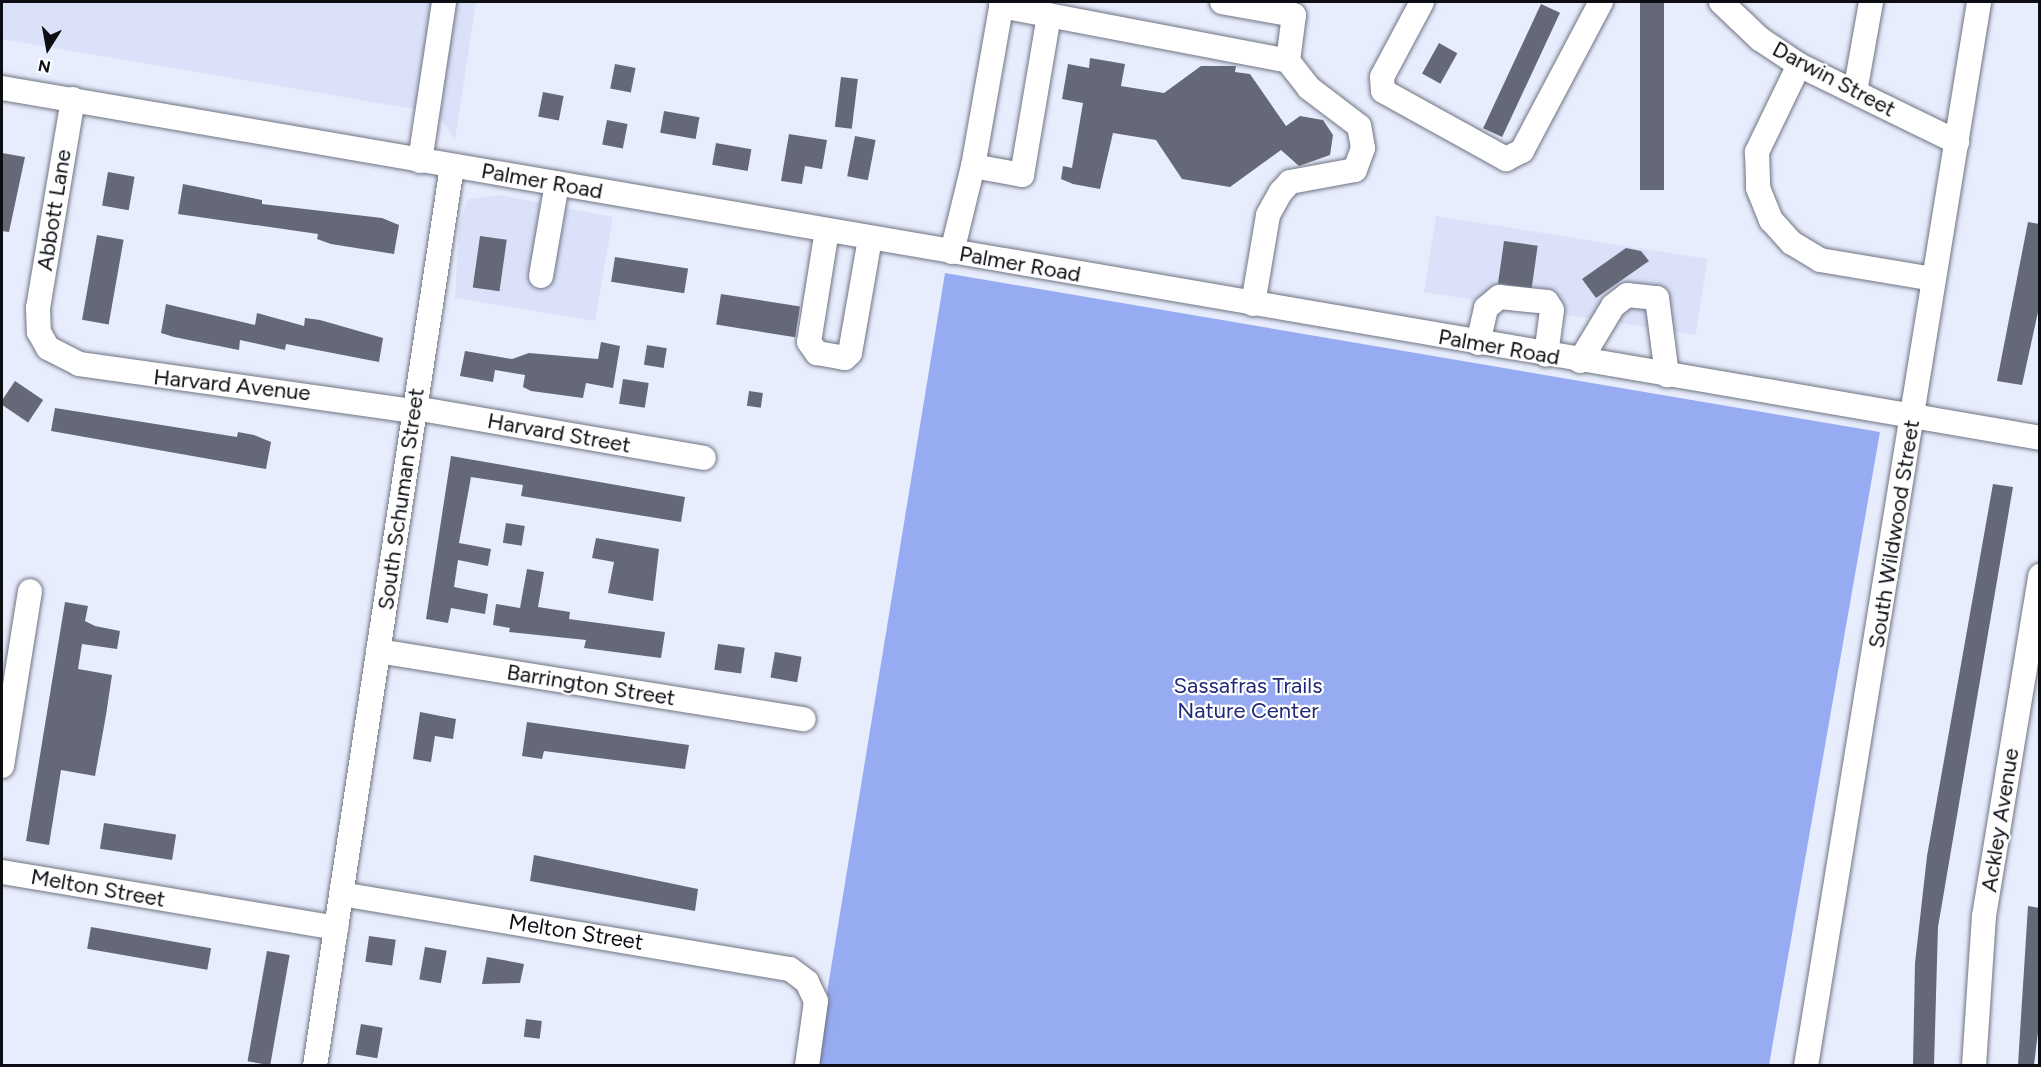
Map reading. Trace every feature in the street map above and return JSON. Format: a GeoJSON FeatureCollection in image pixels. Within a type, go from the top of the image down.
{"type":"FeatureCollection","features":[{"type":"Feature","properties":{"kind":"street"},"geometry":{"type":"LineString","coordinates":[[420,161],[444,2]]}},
{"type":"Feature","properties":{"kind":"street"},"geometry":{"type":"LineString","coordinates":[[1222,2],[1294,15],[1288,61]]}},
{"type":"Feature","properties":{"kind":"street"},"geometry":{"type":"LineString","coordinates":[[1422,2],[1382,77],[1388,99],[1499,158],[1512,158],[1522,151],[1601,2]]}},
{"type":"Feature","properties":{"kind":"street","name":"Darwin Street"},"geometry":{"type":"LineString","coordinates":[[1721,2],[1760,39],[1799,65],[1957,142]]}},
{"type":"Feature","properties":{"kind":"street"},"geometry":{"type":"LineString","coordinates":[[1855,92],[1871,2]]}},
{"type":"Feature","properties":{"kind":"street","name":"South Wildwood Street"},"geometry":{"type":"LineString","coordinates":[[1806,1065],[1979,2]]}},
{"type":"Feature","properties":{"kind":"street"},"geometry":{"type":"LineString","coordinates":[[952,252],[973,166],[1001,4],[1288,61],[1309,88],[1359,126],[1363,148],[1354,170],[1290,182],[1281,192],[1268,216],[1253,304]]}},
{"type":"Feature","properties":{"kind":"street"},"geometry":{"type":"LineString","coordinates":[[973,166],[1022,175],[1049,15]]}},
{"type":"Feature","properties":{"kind":"street"},"geometry":{"type":"LineString","coordinates":[[1799,65],[1757,152],[1758,188],[1771,220],[1792,243],[1820,260],[1933,279]]}},
{"type":"Feature","properties":{"kind":"street","name":"Palmer Road"},"geometry":{"type":"LineString","coordinates":[[2,88],[1580,361],[2040,438]]}},
{"type":"Feature","properties":{"kind":"street","name":"Abbott Lane"},"geometry":{"type":"LineString","coordinates":[[37,322],[73,99]]}},
{"type":"Feature","properties":{"kind":"street","name":"South Schuman Street"},"geometry":{"type":"LineString","coordinates":[[336,928],[452,166]]}},
{"type":"Feature","properties":{"kind":"street"},"geometry":{"type":"LineString","coordinates":[[541,276],[557,183]]}},
{"type":"Feature","properties":{"kind":"street"},"geometry":{"type":"LineString","coordinates":[[827,230],[809,342],[810,349],[827,355],[845,358],[850,353],[870,238]]}},
{"type":"Feature","properties":{"kind":"street"},"geometry":{"type":"LineString","coordinates":[[1580,361],[1613,306],[1627,295],[1657,298],[1667,375]]}},
{"type":"Feature","properties":{"kind":"street"},"geometry":{"type":"LineString","coordinates":[[1478,343],[1486,308],[1498,297],[1547,302],[1552,310],[1546,355]]}},
{"type":"Feature","properties":{"kind":"street","name":"Harvard Avenue"},"geometry":{"type":"LineString","coordinates":[[37,322],[48,348],[79,364],[414,409]]}},
{"type":"Feature","properties":{"kind":"street","name":"Harvard Street"},"geometry":{"type":"LineString","coordinates":[[414,409],[704,458]]}},
{"type":"Feature","properties":{"kind":"street","name":"Ackley Avenue"},"geometry":{"type":"LineString","coordinates":[[1974,1065],[1984,916],[2040,576]]}},
{"type":"Feature","properties":{"kind":"street"},"geometry":{"type":"LineString","coordinates":[[2,766],[30,591]]}},
{"type":"Feature","properties":{"kind":"street","name":"Barrington Street"},"geometry":{"type":"LineString","coordinates":[[378,651],[804,719]]}},
{"type":"Feature","properties":{"kind":"street","name":"Melton Street"},"geometry":{"type":"LineString","coordinates":[[2,872],[336,928]]}},
{"type":"Feature","properties":{"kind":"street","name":"Melton Street"},"geometry":{"type":"LineString","coordinates":[[341,894],[781,966],[807,982],[816,1014],[807,1065]]}},
{"type":"Feature","properties":{"kind":"street"},"geometry":{"type":"LineString","coordinates":[[315,1065],[336,928]]}},
{"type":"Feature","properties":{"kind":"shaded area"},"geometry":{"type":"Polygon","coordinates":[[[2,2],[476,2],[455,140],[437,113],[2,39],[2,2]]]}},
{"type":"Feature","properties":{"kind":"shaded area"},"geometry":{"type":"Polygon","coordinates":[[[499,195],[613,217],[595,321],[455,298],[459,225],[468,199],[499,195]]]}},
{"type":"Feature","properties":{"kind":"shaded area"},"geometry":{"type":"Polygon","coordinates":[[[1436,216],[1708,259],[1696,335],[1424,292],[1436,216]]]}},
{"type":"Feature","properties":{"kind":"green space","name":"Sassafras Trails Nature Center"},"geometry":{"type":"Polygon","coordinates":[[[945,273],[1880,432],[1769,1065],[815,1066],[945,273]]]}},
{"type":"Feature","properties":{"kind":"building"},"geometry":{"type":"Polygon","coordinates":[[[1640,2],[1664,2],[1664,190],[1640,190],[1640,2]]]}},
{"type":"Feature","properties":{"kind":"building"},"geometry":{"type":"Polygon","coordinates":[[[1541,4],[1560,13],[1502,137],[1483,128],[1541,4]]]}},
{"type":"Feature","properties":{"kind":"building"},"geometry":{"type":"Polygon","coordinates":[[[1439,43],[1457,53],[1440,84],[1422,74],[1439,43]]]}},
{"type":"Feature","properties":{"kind":"building"},"geometry":{"type":"Polygon","coordinates":[[[1090,58],[1125,64],[1121,86],[1164,93],[1201,66],[1236,66],[1235,72],[1250,74],[1286,126],[1300,116],[1323,120],[1333,135],[1330,155],[1299,166],[1281,150],[1230,187],[1182,179],[1156,140],[1113,133],[1100,189],[1073,184],[1061,179],[1063,166],[1072,168],[1083,103],[1062,99],[1068,64],[1089,68],[1090,58]]]}},
{"type":"Feature","properties":{"kind":"building"},"geometry":{"type":"Polygon","coordinates":[[[615,64],[636,68],[631,93],[610,89],[615,64]]]}},
{"type":"Feature","properties":{"kind":"building"},"geometry":{"type":"Polygon","coordinates":[[[841,77],[858,79],[852,129],[835,127],[841,77]]]}},
{"type":"Feature","properties":{"kind":"building"},"geometry":{"type":"Polygon","coordinates":[[[543,92],[564,96],[559,121],[538,117],[543,92]]]}},
{"type":"Feature","properties":{"kind":"building"},"geometry":{"type":"Polygon","coordinates":[[[664,111],[699,117],[696,139],[660,133],[664,111]]]}},
{"type":"Feature","properties":{"kind":"building"},"geometry":{"type":"Polygon","coordinates":[[[607,120],[628,124],[623,149],[602,145],[607,120]]]}},
{"type":"Feature","properties":{"kind":"building"},"geometry":{"type":"Polygon","coordinates":[[[789,134],[827,140],[822,169],[805,166],[802,184],[781,181],[789,134]]]}},
{"type":"Feature","properties":{"kind":"building"},"geometry":{"type":"Polygon","coordinates":[[[855,136],[876,140],[868,180],[847,176],[855,136]]]}},
{"type":"Feature","properties":{"kind":"building"},"geometry":{"type":"Polygon","coordinates":[[[716,143],[751,149],[748,171],[712,165],[716,143]]]}},
{"type":"Feature","properties":{"kind":"building"},"geometry":{"type":"Polygon","coordinates":[[[2,153],[25,157],[9,232],[2,231],[2,153]]]}},
{"type":"Feature","properties":{"kind":"building"},"geometry":{"type":"Polygon","coordinates":[[[108,172],[135,177],[129,210],[102,205],[108,172]]]}},
{"type":"Feature","properties":{"kind":"building"},"geometry":{"type":"Polygon","coordinates":[[[183,184],[262,200],[262,204],[382,218],[399,225],[394,254],[331,244],[317,239],[318,234],[178,214],[183,184]]]}},
{"type":"Feature","properties":{"kind":"building"},"geometry":{"type":"Polygon","coordinates":[[[2028,222],[2040,224],[2040,303],[2022,385],[1997,381],[2028,222]]]}},
{"type":"Feature","properties":{"kind":"building"},"geometry":{"type":"Polygon","coordinates":[[[97,235],[124,240],[109,324],[82,320],[97,235]]]}},
{"type":"Feature","properties":{"kind":"building"},"geometry":{"type":"Polygon","coordinates":[[[480,236],[507,240],[500,291],[473,287],[480,236]]]}},
{"type":"Feature","properties":{"kind":"building"},"geometry":{"type":"Polygon","coordinates":[[[1504,241],[1538,246],[1532,288],[1498,284],[1504,241]]]}},
{"type":"Feature","properties":{"kind":"building"},"geometry":{"type":"Polygon","coordinates":[[[1626,248],[1641,251],[1649,261],[1596,298],[1582,279],[1626,248]]]}},
{"type":"Feature","properties":{"kind":"building"},"geometry":{"type":"Polygon","coordinates":[[[615,257],[688,269],[684,293],[611,282],[615,257]]]}},
{"type":"Feature","properties":{"kind":"building"},"geometry":{"type":"Polygon","coordinates":[[[721,294],[800,307],[795,337],[716,325],[721,294]]]}},
{"type":"Feature","properties":{"kind":"building"},"geometry":{"type":"Polygon","coordinates":[[[166,304],[255,325],[257,313],[304,326],[305,318],[320,320],[383,338],[379,362],[286,344],[285,350],[240,340],[239,350],[174,337],[161,333],[166,304]]]}},
{"type":"Feature","properties":{"kind":"building"},"geometry":{"type":"Polygon","coordinates":[[[601,342],[620,346],[613,388],[586,383],[583,398],[531,391],[523,387],[525,375],[495,370],[493,382],[460,376],[465,351],[512,359],[529,353],[598,359],[601,342]]]}},
{"type":"Feature","properties":{"kind":"building"},"geometry":{"type":"Polygon","coordinates":[[[647,345],[667,348],[664,368],[644,365],[647,345]]]}},
{"type":"Feature","properties":{"kind":"building"},"geometry":{"type":"Polygon","coordinates":[[[623,379],[649,383],[645,408],[619,404],[623,379]]]}},
{"type":"Feature","properties":{"kind":"building"},"geometry":{"type":"Polygon","coordinates":[[[15,381],[43,400],[28,422],[2,405],[2,400],[15,381]]]}},
{"type":"Feature","properties":{"kind":"building"},"geometry":{"type":"Polygon","coordinates":[[[749,391],[763,393],[761,408],[747,406],[749,391]]]}},
{"type":"Feature","properties":{"kind":"building"},"geometry":{"type":"Polygon","coordinates":[[[55,408],[237,437],[238,432],[254,435],[271,442],[266,469],[51,431],[55,408]]]}},
{"type":"Feature","properties":{"kind":"building"},"geometry":{"type":"Polygon","coordinates":[[[451,456],[685,497],[681,522],[521,496],[523,485],[471,477],[459,543],[491,549],[488,566],[458,560],[454,587],[488,594],[485,614],[451,608],[448,623],[426,619],[451,456]]]}},
{"type":"Feature","properties":{"kind":"building"},"geometry":{"type":"Polygon","coordinates":[[[1993,484],[2013,487],[1938,927],[1934,1065],[1913,1065],[1915,963],[1927,856],[1993,484]]]}},
{"type":"Feature","properties":{"kind":"building"},"geometry":{"type":"Polygon","coordinates":[[[506,523],[525,526],[522,546],[503,543],[506,523]]]}},
{"type":"Feature","properties":{"kind":"building"},"geometry":{"type":"Polygon","coordinates":[[[596,538],[659,549],[653,601],[608,593],[614,562],[592,558],[596,538]]]}},
{"type":"Feature","properties":{"kind":"building"},"geometry":{"type":"Polygon","coordinates":[[[527,569],[544,572],[538,607],[570,612],[569,619],[665,632],[661,658],[584,648],[586,640],[509,632],[510,628],[493,625],[496,604],[520,608],[527,569]]]}},
{"type":"Feature","properties":{"kind":"building"},"geometry":{"type":"Polygon","coordinates":[[[65,602],[88,606],[85,621],[95,626],[120,631],[117,649],[82,644],[78,669],[112,675],[106,715],[95,776],[61,770],[49,845],[26,841],[65,602]]]}},
{"type":"Feature","properties":{"kind":"building"},"geometry":{"type":"Polygon","coordinates":[[[718,644],[745,648],[741,674],[714,670],[718,644]]]}},
{"type":"Feature","properties":{"kind":"building"},"geometry":{"type":"Polygon","coordinates":[[[775,652],[802,657],[797,682],[770,678],[775,652]]]}},
{"type":"Feature","properties":{"kind":"building"},"geometry":{"type":"Polygon","coordinates":[[[420,712],[456,719],[453,739],[435,736],[431,762],[413,759],[420,712]]]}},
{"type":"Feature","properties":{"kind":"building"},"geometry":{"type":"Polygon","coordinates":[[[527,722],[689,745],[685,769],[544,751],[542,759],[522,756],[527,722]]]}},
{"type":"Feature","properties":{"kind":"building"},"geometry":{"type":"Polygon","coordinates":[[[104,823],[176,834],[172,860],[100,849],[104,823]]]}},
{"type":"Feature","properties":{"kind":"building"},"geometry":{"type":"Polygon","coordinates":[[[534,855],[698,889],[695,911],[530,881],[534,855]]]}},
{"type":"Feature","properties":{"kind":"building"},"geometry":{"type":"Polygon","coordinates":[[[2028,906],[2040,908],[2040,1016],[2034,1065],[2018,1065],[2028,906]]]}},
{"type":"Feature","properties":{"kind":"building"},"geometry":{"type":"Polygon","coordinates":[[[91,927],[211,948],[207,970],[87,949],[91,927]]]}},
{"type":"Feature","properties":{"kind":"building"},"geometry":{"type":"Polygon","coordinates":[[[369,936],[396,940],[392,966],[365,962],[369,936]]]}},
{"type":"Feature","properties":{"kind":"building"},"geometry":{"type":"Polygon","coordinates":[[[425,947],[447,951],[441,983],[419,979],[425,947]]]}},
{"type":"Feature","properties":{"kind":"building"},"geometry":{"type":"Polygon","coordinates":[[[267,951],[290,955],[270,1065],[248,1061],[267,951]]]}},
{"type":"Feature","properties":{"kind":"building"},"geometry":{"type":"Polygon","coordinates":[[[487,957],[524,964],[520,983],[482,984],[487,957]]]}},
{"type":"Feature","properties":{"kind":"building"},"geometry":{"type":"Polygon","coordinates":[[[526,1019],[542,1021],[540,1039],[524,1037],[526,1019]]]}},
{"type":"Feature","properties":{"kind":"building"},"geometry":{"type":"Polygon","coordinates":[[[361,1024],[383,1028],[377,1058],[356,1055],[361,1024]]]}}]}
